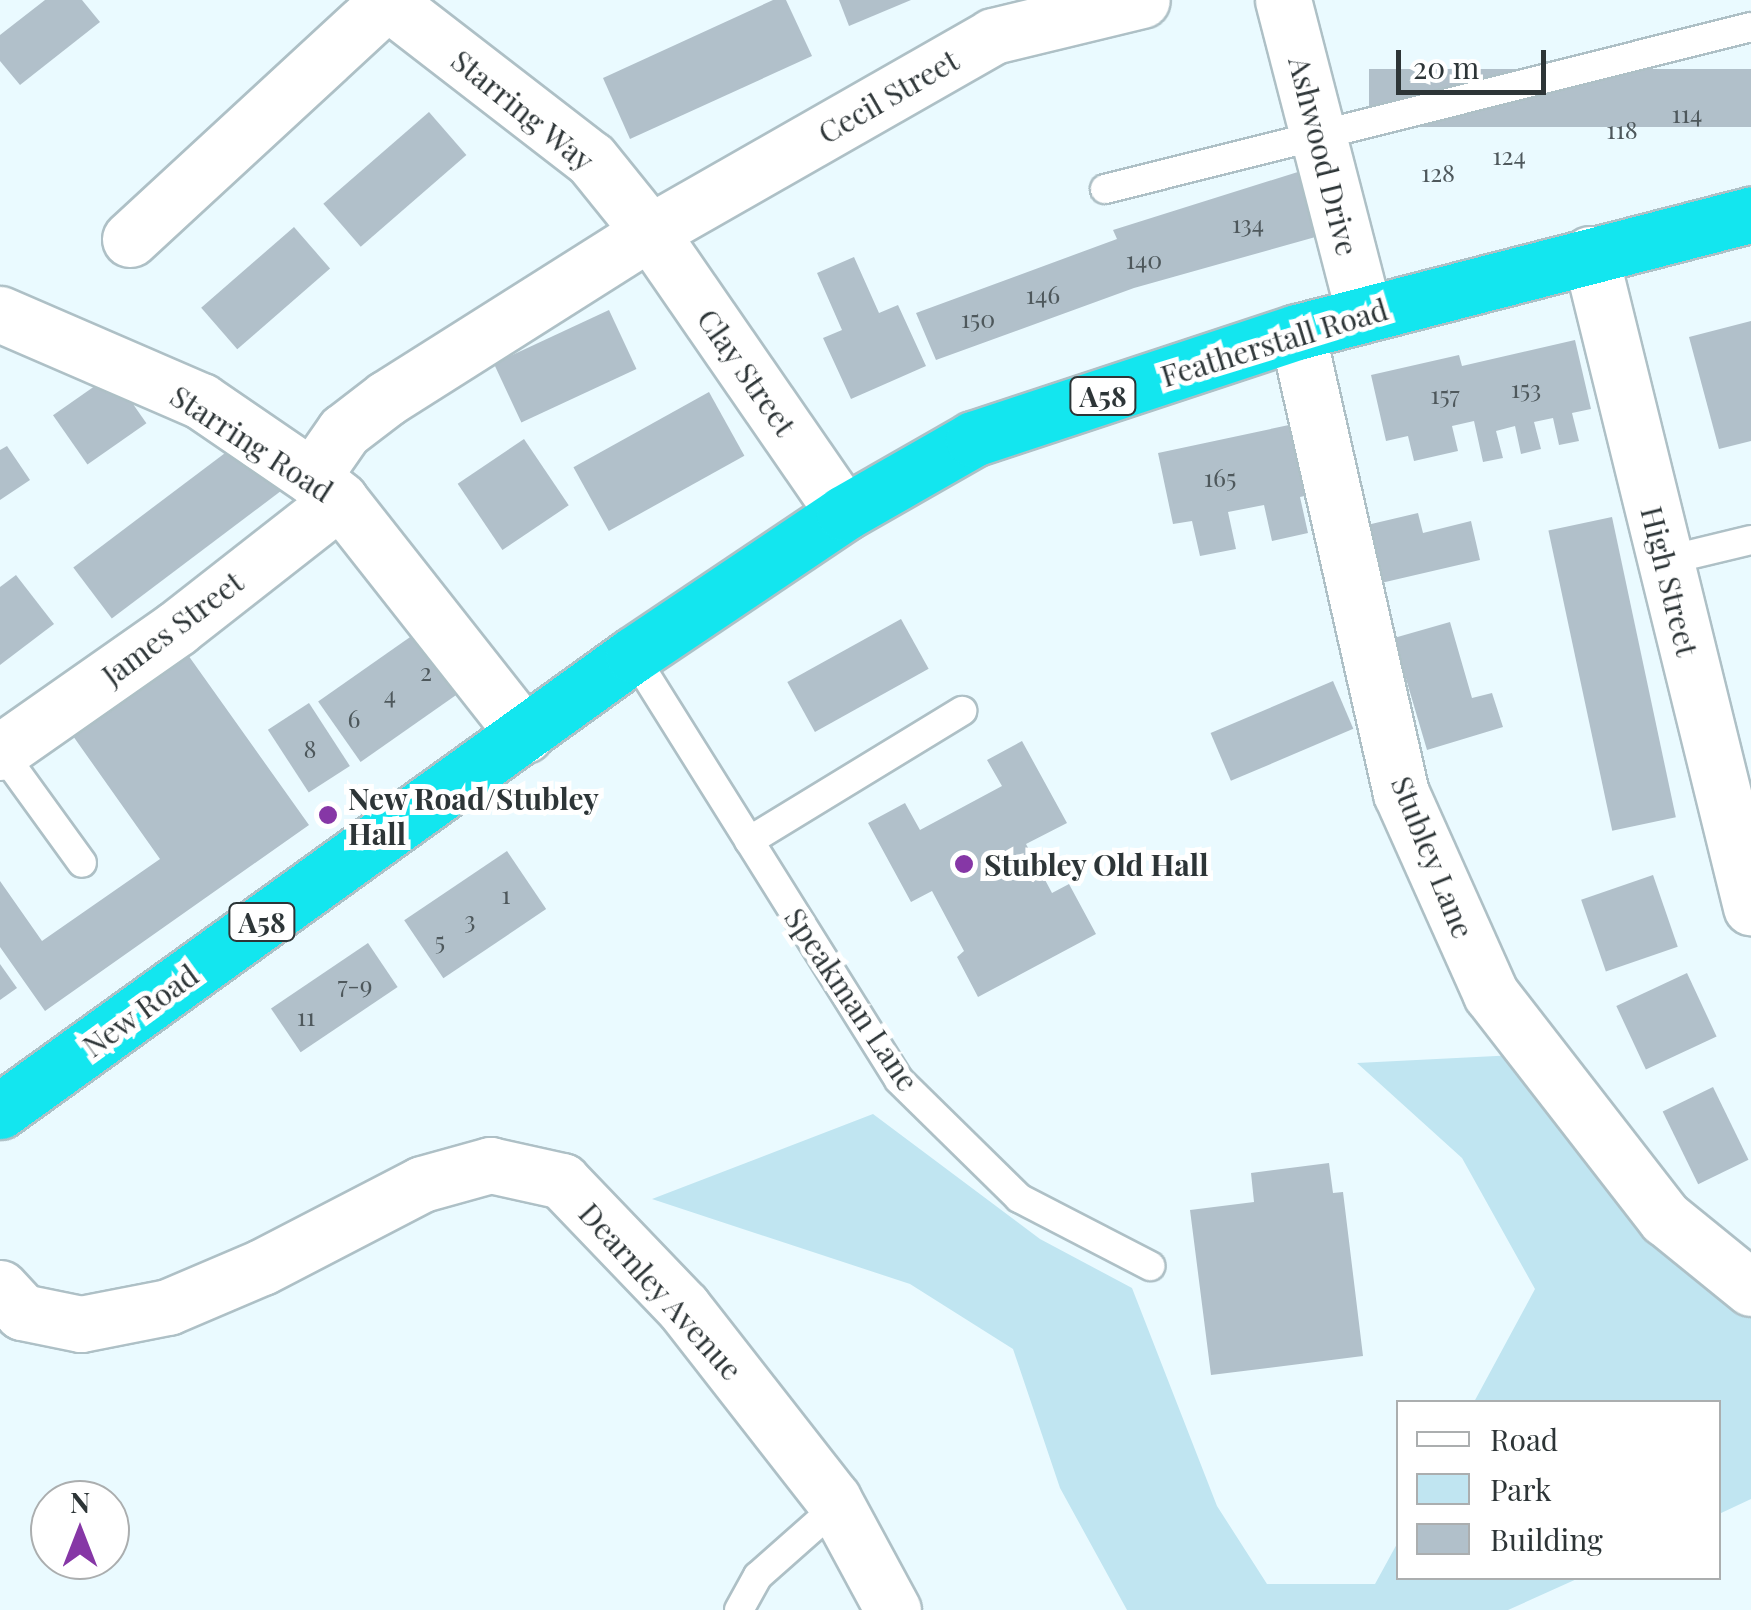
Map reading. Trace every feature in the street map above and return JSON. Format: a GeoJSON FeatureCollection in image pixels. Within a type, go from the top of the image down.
{"type":"FeatureCollection","features":[{"type":"Feature","properties":{"kind":"highway","name":"Featherstall Road"},"geometry":{"type":"LineString","coordinates":[[525,735],[633,655],[844,513],[973,439],[1297,332],[1751,215]]}},
{"type":"Feature","properties":{"kind":"highway","name":"New Road"},"geometry":{"type":"LineString","coordinates":[[0,1112],[525,735]]}},
{"type":"Feature","properties":{"kind":"street","name":"Cecil Street"},"geometry":{"type":"LineString","coordinates":[[326,488],[344,431],[387,398],[650,232],[993,36],[1142,0]]}},
{"type":"Feature","properties":{"kind":"street","name":"Ashwood Drive"},"geometry":{"type":"LineString","coordinates":[[1283,0],[1320,131],[1364,313]]}},
{"type":"Feature","properties":{"kind":"street","name":"Starring Way"},"geometry":{"type":"LineString","coordinates":[[386,1],[591,159],[650,232]]}},
{"type":"Feature","properties":{"kind":"street"},"geometry":{"type":"LineString","coordinates":[[130,239],[386,1]]}},
{"type":"Feature","properties":{"kind":"street","name":"Clay Street"},"geometry":{"type":"LineString","coordinates":[[650,232],[844,513]]}},
{"type":"Feature","properties":{"kind":"street","name":"High Street"},"geometry":{"type":"LineString","coordinates":[[1590,254],[1664,561],[1738,793],[1751,907]]}},
{"type":"Feature","properties":{"kind":"street","name":"Starring Road"},"geometry":{"type":"LineString","coordinates":[[0,314],[201,401],[326,488],[525,735]]}},
{"type":"Feature","properties":{"kind":"street","name":"Stubley Lane"},"geometry":{"type":"LineString","coordinates":[[1297,332],[1401,793],[1491,994],[1665,1218],[1751,1288]]}},
{"type":"Feature","properties":{"kind":"street","name":"James Street"},"geometry":{"type":"LineString","coordinates":[[0,751],[177,628],[326,488]]}},
{"type":"Feature","properties":{"kind":"street","name":"Dearnley Avenue"},"geometry":{"type":"LineString","coordinates":[[0,1288],[22,1312],[81,1324],[150,1310],[262,1267],[422,1184],[490,1165],[562,1181],[683,1307],[837,1506],[893,1610]]}},
{"type":"Feature","properties":{"kind":"lane"},"geometry":{"type":"LineString","coordinates":[[1105,189],[1320,131],[1751,27]]}},
{"type":"Feature","properties":{"kind":"lane"},"geometry":{"type":"LineString","coordinates":[[1664,561],[1751,540]]}},
{"type":"Feature","properties":{"kind":"lane","name":"Speakman Lane"},"geometry":{"type":"LineString","coordinates":[[633,655],[900,1080],[1019,1198],[1150,1266]]}},
{"type":"Feature","properties":{"kind":"lane"},"geometry":{"type":"LineString","coordinates":[[750,841],[962,711]]}},
{"type":"Feature","properties":{"kind":"lane"},"geometry":{"type":"LineString","coordinates":[[0,751],[82,863]]}},
{"type":"Feature","properties":{"kind":"lane"},"geometry":{"type":"LineString","coordinates":[[738,1610],[758,1576],[837,1506]]}},
{"type":"Feature","properties":{"kind":"green space"},"geometry":{"type":"Polygon","coordinates":[[[1516,1055],[1751,1301],[1751,1499],[1721,1513],[1721,1400],[1475,1400],[1535,1289],[1462,1158],[1357,1063],[1516,1055]]]}},
{"type":"Feature","properties":{"kind":"green space"},"geometry":{"type":"Polygon","coordinates":[[[873,1114],[1040,1239],[1132,1288],[1217,1506],[1267,1584],[1375,1584],[1396,1546],[1396,1580],[1575,1580],[1508,1610],[1127,1610],[1060,1488],[1013,1349],[910,1284],[652,1199],[873,1114]]]}},
{"type":"Feature","properties":{"kind":"building"},"geometry":{"type":"Polygon","coordinates":[[[45,0],[82,0],[100,22],[20,85],[0,61],[0,35],[45,0]]]}},
{"type":"Feature","properties":{"kind":"building"},"geometry":{"type":"Polygon","coordinates":[[[773,0],[786,0],[812,56],[630,139],[603,78],[773,0]]]}},
{"type":"Feature","properties":{"kind":"building"},"geometry":{"type":"Polygon","coordinates":[[[839,0],[911,0],[849,26],[839,0]]]}},
{"type":"Feature","properties":{"kind":"building"},"geometry":{"type":"Polygon","coordinates":[[[1369,69],[1751,69],[1751,127],[1369,127],[1369,69]]]}},
{"type":"Feature","properties":{"kind":"building"},"geometry":{"type":"Polygon","coordinates":[[[429,112],[466,155],[361,247],[323,204],[429,112]]]}},
{"type":"Feature","properties":{"kind":"building"},"geometry":{"type":"Polygon","coordinates":[[[1301,171],[1319,236],[1134,288],[936,360],[916,313],[1117,239],[1113,230],[1301,171]]]}},
{"type":"Feature","properties":{"kind":"building"},"geometry":{"type":"Polygon","coordinates":[[[294,227],[330,269],[237,349],[201,308],[294,227]]]}},
{"type":"Feature","properties":{"kind":"building"},"geometry":{"type":"Polygon","coordinates":[[[854,257],[879,313],[898,305],[926,366],[851,399],[823,338],[842,330],[817,273],[854,257]]]}},
{"type":"Feature","properties":{"kind":"building"},"geometry":{"type":"Polygon","coordinates":[[[609,310],[636,369],[521,423],[494,364],[609,310]]]}},
{"type":"Feature","properties":{"kind":"building"},"geometry":{"type":"Polygon","coordinates":[[[1751,321],[1751,441],[1719,449],[1689,337],[1751,321]]]}},
{"type":"Feature","properties":{"kind":"building"},"geometry":{"type":"Polygon","coordinates":[[[1575,340],[1591,409],[1572,413],[1579,441],[1559,445],[1553,418],[1534,422],[1541,449],[1521,454],[1515,426],[1496,431],[1503,458],[1483,462],[1474,421],[1452,426],[1458,451],[1414,461],[1408,436],[1386,441],[1371,375],[1459,355],[1462,366],[1575,340]]]}},
{"type":"Feature","properties":{"kind":"building"},"geometry":{"type":"Polygon","coordinates":[[[112,374],[146,423],[87,464],[53,415],[112,374]]]}},
{"type":"Feature","properties":{"kind":"building"},"geometry":{"type":"Polygon","coordinates":[[[709,392],[744,456],[609,531],[573,467],[709,392]]]}},
{"type":"Feature","properties":{"kind":"building"},"geometry":{"type":"Polygon","coordinates":[[[1303,422],[1318,493],[1300,497],[1308,533],[1272,541],[1264,505],[1228,512],[1236,549],[1200,556],[1192,521],[1173,524],[1158,453],[1303,422]]]}},
{"type":"Feature","properties":{"kind":"building"},"geometry":{"type":"Polygon","coordinates":[[[245,438],[284,489],[112,619],[73,567],[245,438]]]}},
{"type":"Feature","properties":{"kind":"building"},"geometry":{"type":"Polygon","coordinates":[[[524,439],[569,505],[502,550],[458,484],[524,439]]]}},
{"type":"Feature","properties":{"kind":"building"},"geometry":{"type":"Polygon","coordinates":[[[7,446],[30,480],[0,500],[0,450],[7,446]]]}},
{"type":"Feature","properties":{"kind":"building"},"geometry":{"type":"Polygon","coordinates":[[[1418,513],[1423,533],[1471,521],[1480,560],[1381,583],[1367,525],[1418,513]]]}},
{"type":"Feature","properties":{"kind":"building"},"geometry":{"type":"Polygon","coordinates":[[[1612,517],[1676,817],[1612,831],[1548,531],[1612,517]]]}},
{"type":"Feature","properties":{"kind":"building"},"geometry":{"type":"Polygon","coordinates":[[[16,575],[54,624],[0,665],[0,587],[16,575]]]}},
{"type":"Feature","properties":{"kind":"building"},"geometry":{"type":"Polygon","coordinates":[[[901,619],[929,669],[815,732],[787,682],[901,619]]]}},
{"type":"Feature","properties":{"kind":"building"},"geometry":{"type":"Polygon","coordinates":[[[1450,622],[1472,698],[1492,693],[1503,727],[1427,750],[1394,638],[1450,622]]]}},
{"type":"Feature","properties":{"kind":"building"},"geometry":{"type":"Polygon","coordinates":[[[423,628],[465,689],[361,762],[318,701],[423,628]]]}},
{"type":"Feature","properties":{"kind":"building"},"geometry":{"type":"Polygon","coordinates":[[[188,655],[309,825],[45,1011],[0,947],[0,881],[42,941],[160,859],[73,736],[188,655]]]}},
{"type":"Feature","properties":{"kind":"building"},"geometry":{"type":"Polygon","coordinates":[[[1333,681],[1353,729],[1231,781],[1211,733],[1333,681]]]}},
{"type":"Feature","properties":{"kind":"building"},"geometry":{"type":"Polygon","coordinates":[[[309,703],[350,766],[309,793],[268,730],[309,703]]]}},
{"type":"Feature","properties":{"kind":"building","name":"Stubley Old Hall"},"geometry":{"type":"Polygon","coordinates":[[[1022,741],[1067,823],[1026,844],[1052,893],[1069,884],[1096,934],[978,997],[957,957],[964,951],[932,891],[911,902],[868,823],[905,803],[920,830],[1002,786],[987,760],[1022,741]]]}},
{"type":"Feature","properties":{"kind":"building"},"geometry":{"type":"Polygon","coordinates":[[[507,851],[546,909],[443,978],[404,920],[507,851]]]}},
{"type":"Feature","properties":{"kind":"building"},"geometry":{"type":"Polygon","coordinates":[[[1653,875],[1678,947],[1606,972],[1581,900],[1653,875]]]}},
{"type":"Feature","properties":{"kind":"building"},"geometry":{"type":"Polygon","coordinates":[[[368,943],[398,987],[301,1052],[271,1008],[368,943]]]}},
{"type":"Feature","properties":{"kind":"building"},"geometry":{"type":"Polygon","coordinates":[[[0,964],[17,988],[0,1000],[0,964]]]}},
{"type":"Feature","properties":{"kind":"building"},"geometry":{"type":"Polygon","coordinates":[[[1687,973],[1717,1036],[1646,1069],[1616,1006],[1687,973]]]}},
{"type":"Feature","properties":{"kind":"building"},"geometry":{"type":"Polygon","coordinates":[[[1713,1087],[1749,1160],[1698,1184],[1663,1112],[1713,1087]]]}},
{"type":"Feature","properties":{"kind":"building"},"geometry":{"type":"Polygon","coordinates":[[[1329,1163],[1333,1193],[1343,1192],[1363,1356],[1211,1375],[1190,1210],[1254,1202],[1251,1173],[1329,1163]]]}},
{"type":"Feature","properties":{"kind":"place","name":"New Road/Stubley Hall"},"geometry":{"type":"Point","coordinates":[328,815]}},
{"type":"Feature","properties":{"kind":"place","name":"Stubley Old Hall"},"geometry":{"type":"Point","coordinates":[964,864]}}]}
